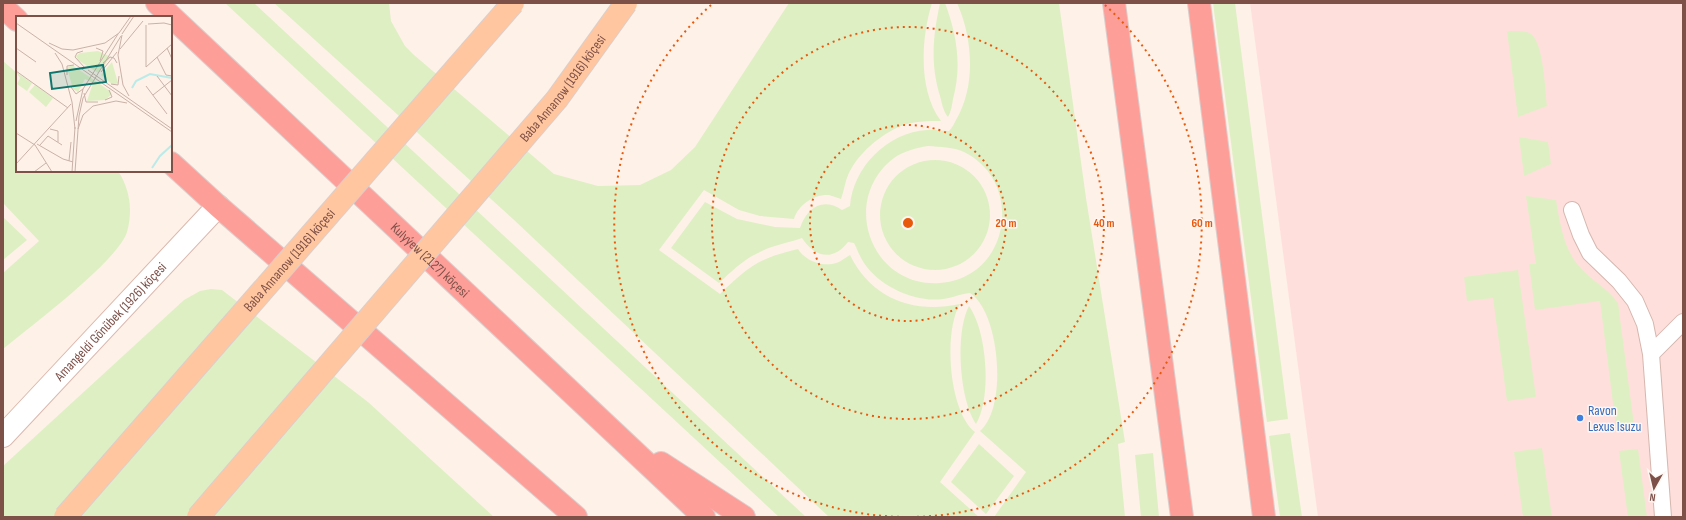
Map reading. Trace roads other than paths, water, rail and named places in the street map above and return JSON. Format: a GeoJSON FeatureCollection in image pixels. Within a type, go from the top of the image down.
{"type":"FeatureCollection","features":[{"type":"Feature","properties":{"kind":"highway","name":"Kulyýew (2127) köçesi"},"geometry":{"type":"LineString","coordinates":[[157,3],[171,16]]}},
{"type":"Feature","properties":{"kind":"highway"},"geometry":{"type":"LineString","coordinates":[[1114,3],[1182,517]]}},
{"type":"Feature","properties":{"kind":"highway"},"geometry":{"type":"LineString","coordinates":[[1199,3],[1264,517]]}},
{"type":"Feature","properties":{"kind":"highway","name":"Kulyýew (2127) köçesi"},"geometry":{"type":"LineString","coordinates":[[172,17],[704,517]]}},
{"type":"Feature","properties":{"kind":"highway"},"geometry":{"type":"LineString","coordinates":[[172,164],[218,206],[575,516]]}},
{"type":"Feature","properties":{"kind":"highway"},"geometry":{"type":"LineString","coordinates":[[617,435],[744,517]]}},
{"type":"Feature","properties":{"kind":"main road","name":"Baba Annanow (1916) köçesi"},"geometry":{"type":"LineString","coordinates":[[65,517],[513,3]]}},
{"type":"Feature","properties":{"kind":"main road","name":"Baba Annanow (1916) köçesi"},"geometry":{"type":"LineString","coordinates":[[198,517],[557,99],[626,3]]}},
{"type":"Feature","properties":{"kind":"street","name":"Amangeldi Gönübek (1926) köçesi"},"geometry":{"type":"LineString","coordinates":[[3,436],[218,206]]}},
{"type":"Feature","properties":{"kind":"lane"},"geometry":{"type":"LineString","coordinates":[[1572,210],[1581,236],[1590,253],[1619,281],[1635,301],[1645,324],[1651,354],[1663,517]]}},
{"type":"Feature","properties":{"kind":"lane"},"geometry":{"type":"LineString","coordinates":[[1651,354],[1683,322]]}},
{"type":"Feature","properties":{"kind":"place","name":"Ravon Lexus Isuzu"},"geometry":{"type":"Point","coordinates":[1580,418]}}]}
